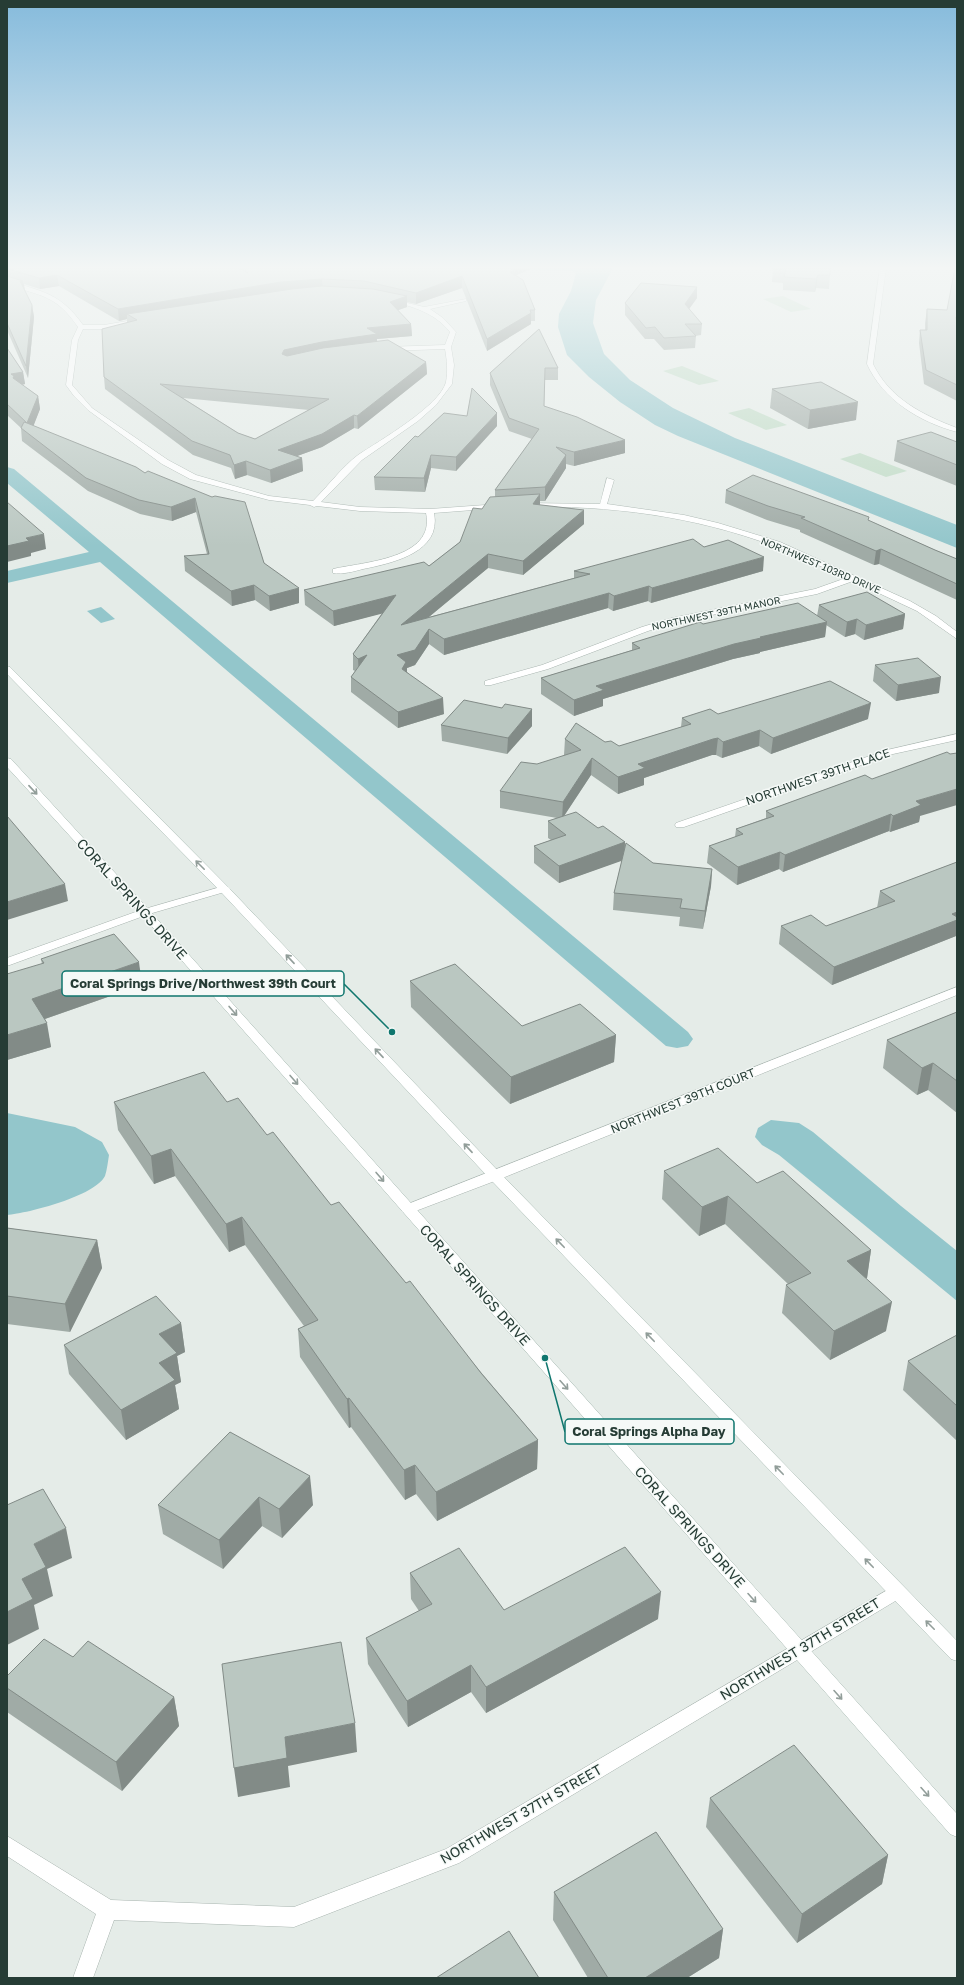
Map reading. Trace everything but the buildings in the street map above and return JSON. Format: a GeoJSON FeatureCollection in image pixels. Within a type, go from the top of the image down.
{"type":"FeatureCollection","features":[{"type":"Feature","properties":{"kind":"street","name":"NORTHWEST 103RD DRIVE"},"geometry":{"type":"LineString","coordinates":[[72,361],[69,385],[76,395],[90,409],[165,462],[193,477],[269,498],[360,510],[430,511],[547,504],[603,506],[669,515],[725,528],[777,544],[901,598],[942,623],[957,636]]}},
{"type":"Feature","properties":{"kind":"street"},"geometry":{"type":"LineString","coordinates":[[314,505],[359,458],[416,420],[434,404],[449,384],[450,361]]}},
{"type":"Feature","properties":{"kind":"street"},"geometry":{"type":"LineString","coordinates":[[870,361],[870,364],[875,377],[889,394],[915,410],[957,430]]}},
{"type":"Feature","properties":{"kind":"street"},"geometry":{"type":"LineString","coordinates":[[603,506],[610,480]]}},
{"type":"Feature","properties":{"kind":"street"},"geometry":{"type":"LineString","coordinates":[[336,571],[390,561],[426,540],[432,525],[430,511]]}},
{"type":"Feature","properties":{"kind":"street","name":"NORTHWEST 39TH MANOR"},"geometry":{"type":"LineString","coordinates":[[488,683],[545,667],[652,626],[817,591],[853,578]]}},
{"type":"Feature","properties":{"kind":"street"},"geometry":{"type":"LineString","coordinates":[[7,669],[224,889],[495,1176],[896,1592],[957,1653]]}},
{"type":"Feature","properties":{"kind":"street","name":"NORTHWEST 39TH PLACE"},"geometry":{"type":"LineString","coordinates":[[680,825],[890,752],[957,736]]}},
{"type":"Feature","properties":{"kind":"street","name":"CORAL SPRINGS DRIVE"},"geometry":{"type":"LineString","coordinates":[[7,762],[145,912],[957,1828]]}},
{"type":"Feature","properties":{"kind":"street"},"geometry":{"type":"LineString","coordinates":[[7,962],[145,912],[224,889]]}},
{"type":"Feature","properties":{"kind":"street","name":"NORTHWEST 39TH COURT"},"geometry":{"type":"LineString","coordinates":[[408,1209],[495,1176],[957,991]]}},
{"type":"Feature","properties":{"kind":"street","name":"NORTHWEST 37TH STREET"},"geometry":{"type":"LineString","coordinates":[[108,1910],[294,1916],[452,1856],[896,1592]]}},
{"type":"Feature","properties":{"kind":"street"},"geometry":{"type":"LineString","coordinates":[[7,1845],[108,1910],[83,1978]]}},
{"type":"Feature","properties":{"kind":"green space"},"geometry":{"type":"Polygon","coordinates":[[[682,366],[719,381],[699,385],[663,371],[682,366]]]}},
{"type":"Feature","properties":{"kind":"green space"},"geometry":{"type":"Polygon","coordinates":[[[749,408],[787,425],[766,430],[728,413],[749,408]]]}},
{"type":"Feature","properties":{"kind":"green space"},"geometry":{"type":"Polygon","coordinates":[[[860,453],[907,471],[886,477],[840,459],[860,453]]]}},
{"type":"Feature","properties":{"kind":"water"},"geometry":{"type":"Polygon","coordinates":[[[573,361],[611,361],[630,380],[673,408],[735,438],[957,525],[957,548],[678,436],[655,425],[620,402],[589,377],[573,361]]]}},
{"type":"Feature","properties":{"kind":"water"},"geometry":{"type":"Polygon","coordinates":[[[101,607],[115,619],[101,623],[87,611],[101,607]]]}},
{"type":"Feature","properties":{"kind":"water"},"geometry":{"type":"Polygon","coordinates":[[[7,1113],[75,1127],[102,1142],[109,1155],[105,1176],[99,1183],[89,1190],[75,1197],[30,1211],[7,1215],[7,1113]]]}},
{"type":"Feature","properties":{"kind":"water"},"geometry":{"type":"Polygon","coordinates":[[[771,1120],[799,1123],[813,1132],[957,1251],[957,1301],[779,1155],[762,1145],[755,1137],[758,1128],[771,1120]]]}},
{"type":"Feature","properties":{"kind":"waterway"},"geometry":{"type":"LineString","coordinates":[[7,473],[677,1039]]}},
{"type":"Feature","properties":{"kind":"waterway"},"geometry":{"type":"LineString","coordinates":[[7,577],[103,555]]}},
{"type":"Feature","properties":{"kind":"place","name":"Coral Springs Drive/Northwest 39th Court"},"geometry":{"type":"Point","coordinates":[392,1032]}},
{"type":"Feature","properties":{"kind":"place","name":"Coral Springs Alpha Day"},"geometry":{"type":"Point","coordinates":[545,1358]}}]}
